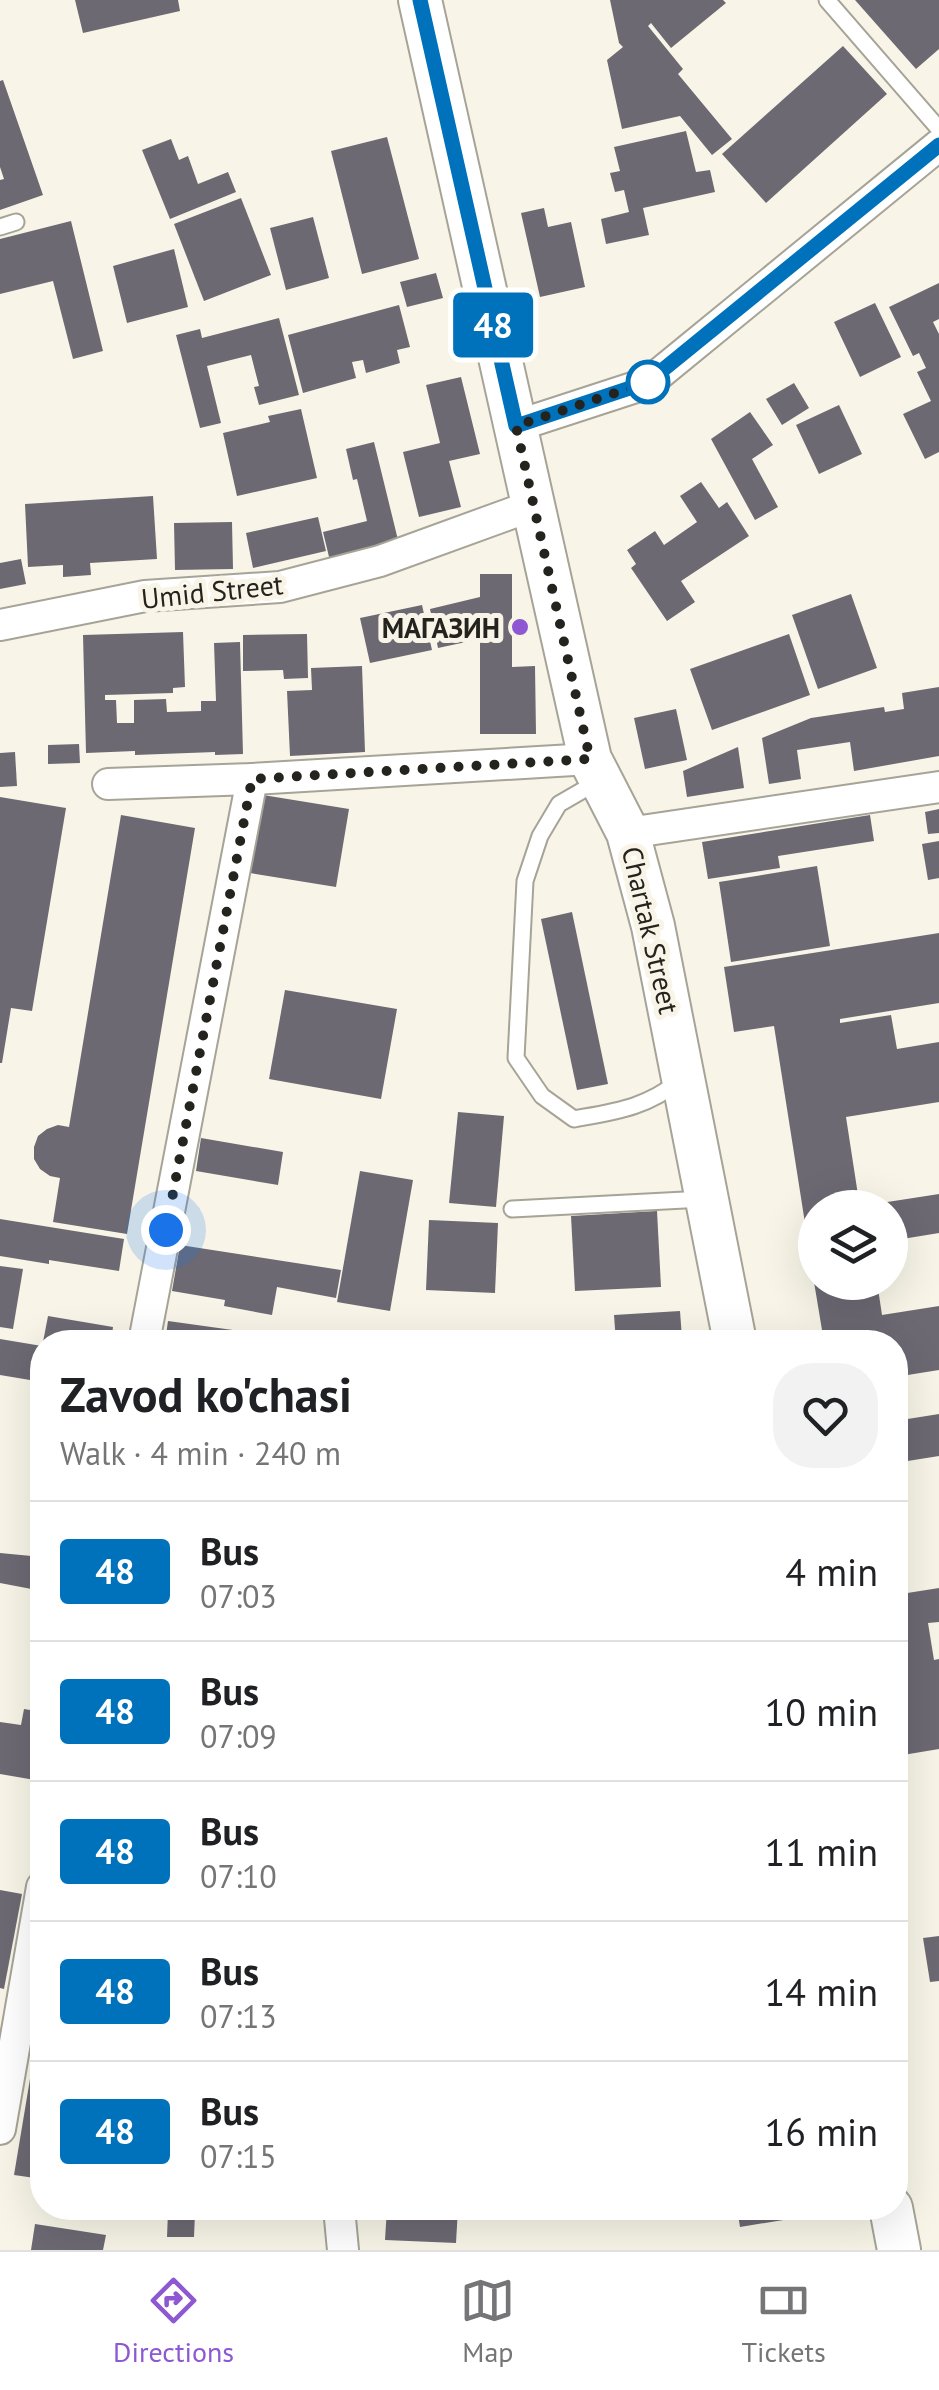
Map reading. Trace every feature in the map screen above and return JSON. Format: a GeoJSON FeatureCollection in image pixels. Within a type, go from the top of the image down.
{"type":"FeatureCollection","features":[{"type":"Feature","properties":{"kind":"street","name":"Chartak Street"},"geometry":{"type":"LineString","coordinates":[[420,0],[595,770],[628,832],[653,926],[732,1330]]}},
{"type":"Feature","properties":{"kind":"street"},"geometry":{"type":"LineString","coordinates":[[516,426],[648,382],[939,144]]}},
{"type":"Feature","properties":{"kind":"street","name":"Umid Street"},"geometry":{"type":"LineString","coordinates":[[0,624],[145,596],[280,587],[380,560],[534,505]]}},
{"type":"Feature","properties":{"kind":"street"},"geometry":{"type":"LineString","coordinates":[[108,784],[595,770]]}},
{"type":"Feature","properties":{"kind":"street"},"geometry":{"type":"LineString","coordinates":[[146,1330],[252,779]]}},
{"type":"Feature","properties":{"kind":"street"},"geometry":{"type":"LineString","coordinates":[[628,832],[939,786]]}},
{"type":"Feature","properties":{"kind":"street"},"geometry":{"type":"LineString","coordinates":[[0,2129],[30,1956]]}},
{"type":"Feature","properties":{"kind":"street"},"geometry":{"type":"LineString","coordinates":[[340,2220],[343,2250]]}},
{"type":"Feature","properties":{"kind":"street"},"geometry":{"type":"LineString","coordinates":[[894,2220],[899,2250]]}},
{"type":"Feature","properties":{"kind":"lane"},"geometry":{"type":"LineString","coordinates":[[828,0],[939,129]]}},
{"type":"Feature","properties":{"kind":"lane"},"geometry":{"type":"LineString","coordinates":[[595,770],[559,804],[540,836],[525,881],[516,1058],[542,1096],[574,1119],[632,1108],[661,1096],[683,1078]]}},
{"type":"Feature","properties":{"kind":"lane"},"geometry":{"type":"LineString","coordinates":[[512,1209],[708,1198]]}},
{"type":"Feature","properties":{"kind":"building"},"geometry":{"type":"Polygon","coordinates":[[[75,0],[178,0],[180,11],[83,33],[75,0]]]}},
{"type":"Feature","properties":{"kind":"building"},"geometry":{"type":"Polygon","coordinates":[[[610,0],[726,3],[671,48],[651,23],[648,26],[683,69],[678,74],[732,139],[712,155],[680,116],[622,129],[607,60],[623,47],[610,0]]]}},
{"type":"Feature","properties":{"kind":"building"},"geometry":{"type":"Polygon","coordinates":[[[855,0],[939,0],[939,49],[916,69],[855,0]]]}},
{"type":"Feature","properties":{"kind":"building"},"geometry":{"type":"Polygon","coordinates":[[[843,46],[887,94],[766,203],[722,154],[843,46]]]}},
{"type":"Feature","properties":{"kind":"building"},"geometry":{"type":"Polygon","coordinates":[[[3,80],[43,195],[0,210],[0,180],[4,179],[0,167],[3,80]]]}},
{"type":"Feature","properties":{"kind":"building"},"geometry":{"type":"Polygon","coordinates":[[[686,131],[696,172],[710,170],[715,192],[643,208],[649,235],[606,244],[601,219],[629,212],[624,190],[615,192],[610,173],[620,171],[614,147],[686,131]]]}},
{"type":"Feature","properties":{"kind":"building"},"geometry":{"type":"Polygon","coordinates":[[[387,137],[419,259],[362,274],[331,151],[387,137]]]}},
{"type":"Feature","properties":{"kind":"building"},"geometry":{"type":"Polygon","coordinates":[[[171,139],[179,160],[188,156],[198,184],[228,172],[236,192],[170,219],[142,150],[171,139]]]}},
{"type":"Feature","properties":{"kind":"building"},"geometry":{"type":"Polygon","coordinates":[[[241,198],[271,275],[204,301],[174,224],[241,198]]]}},
{"type":"Feature","properties":{"kind":"building"},"geometry":{"type":"Polygon","coordinates":[[[544,208],[548,227],[571,222],[585,287],[540,297],[521,213],[544,208]]]}},
{"type":"Feature","properties":{"kind":"building"},"geometry":{"type":"Polygon","coordinates":[[[313,217],[329,278],[286,290],[270,228],[313,217]]]}},
{"type":"Feature","properties":{"kind":"building"},"geometry":{"type":"Polygon","coordinates":[[[71,221],[103,351],[73,359],[53,281],[0,294],[0,239],[71,221]]]}},
{"type":"Feature","properties":{"kind":"building"},"geometry":{"type":"Polygon","coordinates":[[[174,249],[188,307],[127,323],[113,266],[174,249]]]}},
{"type":"Feature","properties":{"kind":"building"},"geometry":{"type":"Polygon","coordinates":[[[436,273],[443,298],[407,307],[400,282],[436,273]]]}},
{"type":"Feature","properties":{"kind":"building"},"geometry":{"type":"Polygon","coordinates":[[[939,283],[939,319],[933,322],[939,334],[939,452],[925,459],[903,414],[931,401],[917,372],[926,368],[919,353],[913,356],[889,307],[939,283]]]}},
{"type":"Feature","properties":{"kind":"building"},"geometry":{"type":"Polygon","coordinates":[[[875,303],[901,357],[860,377],[834,322],[875,303]]]}},
{"type":"Feature","properties":{"kind":"building"},"geometry":{"type":"Polygon","coordinates":[[[399,305],[410,347],[397,350],[400,363],[366,373],[363,360],[352,362],[356,378],[303,393],[288,335],[399,305]]]}},
{"type":"Feature","properties":{"kind":"building"},"geometry":{"type":"Polygon","coordinates":[[[279,318],[299,395],[259,405],[254,387],[259,386],[251,355],[207,366],[221,423],[200,428],[176,335],[200,329],[202,338],[279,318]]]}},
{"type":"Feature","properties":{"kind":"building"},"geometry":{"type":"Polygon","coordinates":[[[461,377],[480,454],[449,461],[461,507],[419,517],[403,452],[440,443],[426,385],[461,377]]]}},
{"type":"Feature","properties":{"kind":"building"},"geometry":{"type":"Polygon","coordinates":[[[794,383],[809,408],[782,425],[766,399],[794,383]]]}},
{"type":"Feature","properties":{"kind":"building"},"geometry":{"type":"Polygon","coordinates":[[[839,405],[862,454],[819,474],[796,425],[839,405]]]}},
{"type":"Feature","properties":{"kind":"building"},"geometry":{"type":"Polygon","coordinates":[[[301,409],[317,478],[237,496],[223,433],[270,422],[268,416],[301,409]]]}},
{"type":"Feature","properties":{"kind":"building"},"geometry":{"type":"Polygon","coordinates":[[[750,412],[773,445],[752,459],[778,507],[755,520],[711,439],[750,412]]]}},
{"type":"Feature","properties":{"kind":"building"},"geometry":{"type":"Polygon","coordinates":[[[374,442],[399,544],[330,561],[323,532],[367,521],[346,449],[374,442]]]}},
{"type":"Feature","properties":{"kind":"building"},"geometry":{"type":"Polygon","coordinates":[[[701,482],[719,508],[727,502],[749,536],[681,581],[695,602],[667,621],[631,568],[636,564],[627,550],[655,531],[664,545],[697,522],[680,496],[701,482]]]}},
{"type":"Feature","properties":{"kind":"building"},"geometry":{"type":"Polygon","coordinates":[[[153,496],[157,559],[90,563],[91,575],[63,577],[63,565],[28,567],[25,504],[153,496]]]}},
{"type":"Feature","properties":{"kind":"building"},"geometry":{"type":"Polygon","coordinates":[[[318,517],[326,551],[253,568],[246,533],[318,517]]]}},
{"type":"Feature","properties":{"kind":"building"},"geometry":{"type":"Polygon","coordinates":[[[232,522],[233,569],[175,570],[174,523],[232,522]]]}},
{"type":"Feature","properties":{"kind":"building"},"geometry":{"type":"Polygon","coordinates":[[[21,559],[26,584],[0,589],[0,563],[21,559]]]}},
{"type":"Feature","properties":{"kind":"building"},"geometry":{"type":"Polygon","coordinates":[[[480,574],[512,574],[512,667],[535,666],[536,734],[480,734],[480,639],[438,648],[430,609],[480,597],[480,574]]]}},
{"type":"Feature","properties":{"kind":"building"},"geometry":{"type":"Polygon","coordinates":[[[851,594],[877,668],[818,689],[792,615],[851,594]]]}},
{"type":"Feature","properties":{"kind":"building"},"geometry":{"type":"Polygon","coordinates":[[[422,605],[432,650],[370,663],[360,618],[422,605]]]}},
{"type":"Feature","properties":{"kind":"building"},"geometry":{"type":"Polygon","coordinates":[[[183,632],[185,687],[173,688],[173,693],[105,695],[105,700],[116,700],[117,723],[134,723],[134,700],[166,699],[167,712],[201,711],[201,701],[216,701],[214,643],[240,642],[243,754],[86,753],[83,635],[183,632]]]}},
{"type":"Feature","properties":{"kind":"building"},"geometry":{"type":"Polygon","coordinates":[[[307,634],[308,678],[284,679],[283,670],[243,671],[243,635],[307,634]]]}},
{"type":"Feature","properties":{"kind":"building"},"geometry":{"type":"Polygon","coordinates":[[[789,634],[810,695],[712,730],[690,669],[789,634]]]}},
{"type":"Feature","properties":{"kind":"building"},"geometry":{"type":"Polygon","coordinates":[[[362,666],[365,752],[290,756],[287,691],[312,690],[311,668],[362,666]]]}},
{"type":"Feature","properties":{"kind":"building"},"geometry":{"type":"Polygon","coordinates":[[[939,687],[939,756],[854,771],[850,742],[797,750],[801,779],[769,784],[762,738],[811,718],[884,707],[885,712],[904,709],[902,693],[939,687]]]}},
{"type":"Feature","properties":{"kind":"building"},"geometry":{"type":"Polygon","coordinates":[[[676,709],[687,760],[645,769],[634,718],[676,709]]]}},
{"type":"Feature","properties":{"kind":"building"},"geometry":{"type":"Polygon","coordinates":[[[79,744],[80,763],[48,764],[48,745],[79,744]]]}},
{"type":"Feature","properties":{"kind":"building"},"geometry":{"type":"Polygon","coordinates":[[[738,747],[744,788],[687,797],[683,771],[738,747]]]}},
{"type":"Feature","properties":{"kind":"building"},"geometry":{"type":"Polygon","coordinates":[[[15,752],[17,786],[0,787],[0,753],[15,752]]]}},
{"type":"Feature","properties":{"kind":"building"},"geometry":{"type":"Polygon","coordinates":[[[263,795],[349,809],[336,887],[250,873],[263,795]]]}},
{"type":"Feature","properties":{"kind":"building"},"geometry":{"type":"Polygon","coordinates":[[[0,797],[66,808],[32,1011],[11,1008],[2,1063],[0,1063],[0,797]]]}},
{"type":"Feature","properties":{"kind":"building"},"geometry":{"type":"Polygon","coordinates":[[[939,809],[939,833],[928,834],[925,812],[939,809]]]}},
{"type":"Feature","properties":{"kind":"building"},"geometry":{"type":"Polygon","coordinates":[[[121,815],[195,828],[127,1234],[53,1222],[60,1178],[40,1169],[34,1159],[38,1136],[58,1125],[69,1127],[121,815]]]}},
{"type":"Feature","properties":{"kind":"building"},"geometry":{"type":"Polygon","coordinates":[[[870,815],[874,841],[778,856],[780,868],[708,879],[702,842],[870,815]]]}},
{"type":"Feature","properties":{"kind":"building"},"geometry":{"type":"Polygon","coordinates":[[[939,841],[939,878],[928,880],[922,844],[939,841]]]}},
{"type":"Feature","properties":{"kind":"building"},"geometry":{"type":"Polygon","coordinates":[[[817,866],[830,946],[731,962],[719,882],[817,866]]]}},
{"type":"Feature","properties":{"kind":"building"},"geometry":{"type":"Polygon","coordinates":[[[572,912],[608,1084],[577,1090],[541,919],[572,912]]]}},
{"type":"Feature","properties":{"kind":"building"},"geometry":{"type":"Polygon","coordinates":[[[939,933],[939,1003],[840,1019],[840,1023],[891,1015],[897,1049],[939,1042],[939,1102],[846,1117],[857,1190],[800,1190],[774,1026],[734,1032],[724,967],[939,933]]]}},
{"type":"Feature","properties":{"kind":"building"},"geometry":{"type":"Polygon","coordinates":[[[285,990],[397,1009],[381,1099],[269,1079],[285,990]]]}},
{"type":"Feature","properties":{"kind":"building"},"geometry":{"type":"Polygon","coordinates":[[[458,1112],[504,1116],[496,1207],[449,1203],[458,1112]]]}},
{"type":"Feature","properties":{"kind":"building"},"geometry":{"type":"Polygon","coordinates":[[[201,1138],[283,1152],[278,1185],[196,1171],[201,1138]]]}},
{"type":"Feature","properties":{"kind":"building"},"geometry":{"type":"Polygon","coordinates":[[[360,1171],[413,1180],[390,1311],[337,1302],[360,1171]]]}},
{"type":"Feature","properties":{"kind":"building"},"geometry":{"type":"Polygon","coordinates":[[[939,1194],[939,1233],[908,1238],[908,1199],[939,1194]]]}},
{"type":"Feature","properties":{"kind":"building"},"geometry":{"type":"Polygon","coordinates":[[[657,1211],[661,1287],[575,1291],[571,1216],[657,1211]]]}},
{"type":"Feature","properties":{"kind":"building"},"geometry":{"type":"Polygon","coordinates":[[[0,1219],[124,1239],[119,1271],[0,1256],[0,1219]]]}},
{"type":"Feature","properties":{"kind":"building"},"geometry":{"type":"Polygon","coordinates":[[[429,1220],[498,1223],[495,1293],[426,1290],[429,1220]]]}},
{"type":"Feature","properties":{"kind":"building"},"geometry":{"type":"Polygon","coordinates":[[[180,1245],[341,1270],[336,1298],[277,1287],[272,1315],[224,1306],[225,1300],[172,1291],[180,1245]]]}},
{"type":"Feature","properties":{"kind":"building"},"geometry":{"type":"Polygon","coordinates":[[[0,1266],[23,1269],[13,1329],[0,1327],[0,1266]]]}},
{"type":"Feature","properties":{"kind":"building"},"geometry":{"type":"Polygon","coordinates":[[[817,1300],[880,1300],[882,1315],[939,1306],[939,1370],[908,1375],[908,1330],[822,1330],[817,1300]]]}},
{"type":"Feature","properties":{"kind":"building"},"geometry":{"type":"Polygon","coordinates":[[[680,1311],[681,1330],[615,1330],[614,1315],[680,1311]]]}},
{"type":"Feature","properties":{"kind":"building"},"geometry":{"type":"Polygon","coordinates":[[[48,1316],[113,1327],[113,1330],[45,1330],[48,1316]]]}},
{"type":"Feature","properties":{"kind":"building"},"geometry":{"type":"Polygon","coordinates":[[[168,1321],[233,1330],[167,1330],[168,1321]]]}},
{"type":"Feature","properties":{"kind":"building"},"geometry":{"type":"Polygon","coordinates":[[[0,1339],[30,1344],[30,1380],[0,1375],[0,1339]]]}},
{"type":"Feature","properties":{"kind":"building"},"geometry":{"type":"Polygon","coordinates":[[[939,1414],[939,1456],[908,1461],[908,1419],[939,1414]]]}},
{"type":"Feature","properties":{"kind":"building"},"geometry":{"type":"Polygon","coordinates":[[[0,1553],[30,1556],[30,1589],[0,1583],[0,1553]]]}},
{"type":"Feature","properties":{"kind":"building"},"geometry":{"type":"Polygon","coordinates":[[[939,1588],[939,1622],[928,1623],[934,1660],[939,1659],[939,1749],[908,1754],[908,1593],[939,1588]]]}},
{"type":"Feature","properties":{"kind":"building"},"geometry":{"type":"Polygon","coordinates":[[[24,1709],[30,1710],[30,1779],[0,1774],[0,1722],[21,1725],[24,1709]]]}},
{"type":"Feature","properties":{"kind":"building"},"geometry":{"type":"Polygon","coordinates":[[[0,1890],[22,1894],[4,1989],[0,1988],[0,1890]]]}},
{"type":"Feature","properties":{"kind":"building"},"geometry":{"type":"Polygon","coordinates":[[[939,1936],[939,1981],[930,1982],[923,1938],[939,1936]]]}},
{"type":"Feature","properties":{"kind":"building"},"geometry":{"type":"Polygon","coordinates":[[[30,2079],[30,2177],[14,2175],[30,2079]]]}},
{"type":"Feature","properties":{"kind":"building"},"geometry":{"type":"Polygon","coordinates":[[[168,2220],[195,2220],[194,2237],[167,2237],[168,2220]]]}},
{"type":"Feature","properties":{"kind":"building"},"geometry":{"type":"Polygon","coordinates":[[[386,2220],[457,2220],[456,2243],[385,2240],[386,2220]]]}},
{"type":"Feature","properties":{"kind":"building"},"geometry":{"type":"Polygon","coordinates":[[[739,2220],[783,2220],[740,2227],[739,2220]]]}},
{"type":"Feature","properties":{"kind":"building"},"geometry":{"type":"Polygon","coordinates":[[[35,2224],[106,2235],[103,2250],[31,2250],[35,2224]]]}},
{"type":"Feature","properties":{"kind":"bus line","name":"48"},"geometry":{"type":"LineString","coordinates":[[420,0],[516,426],[648,382],[939,145]]}},
{"type":"Feature","properties":{"kind":"place","name":"МАГАЗИН"},"geometry":{"type":"Point","coordinates":[520,627]}},
{"type":"Feature","properties":{"kind":"route"},"geometry":{"type":"LineString","coordinates":[[166,1230],[252,779],[590,759],[516,426],[648,382]]}}]}
